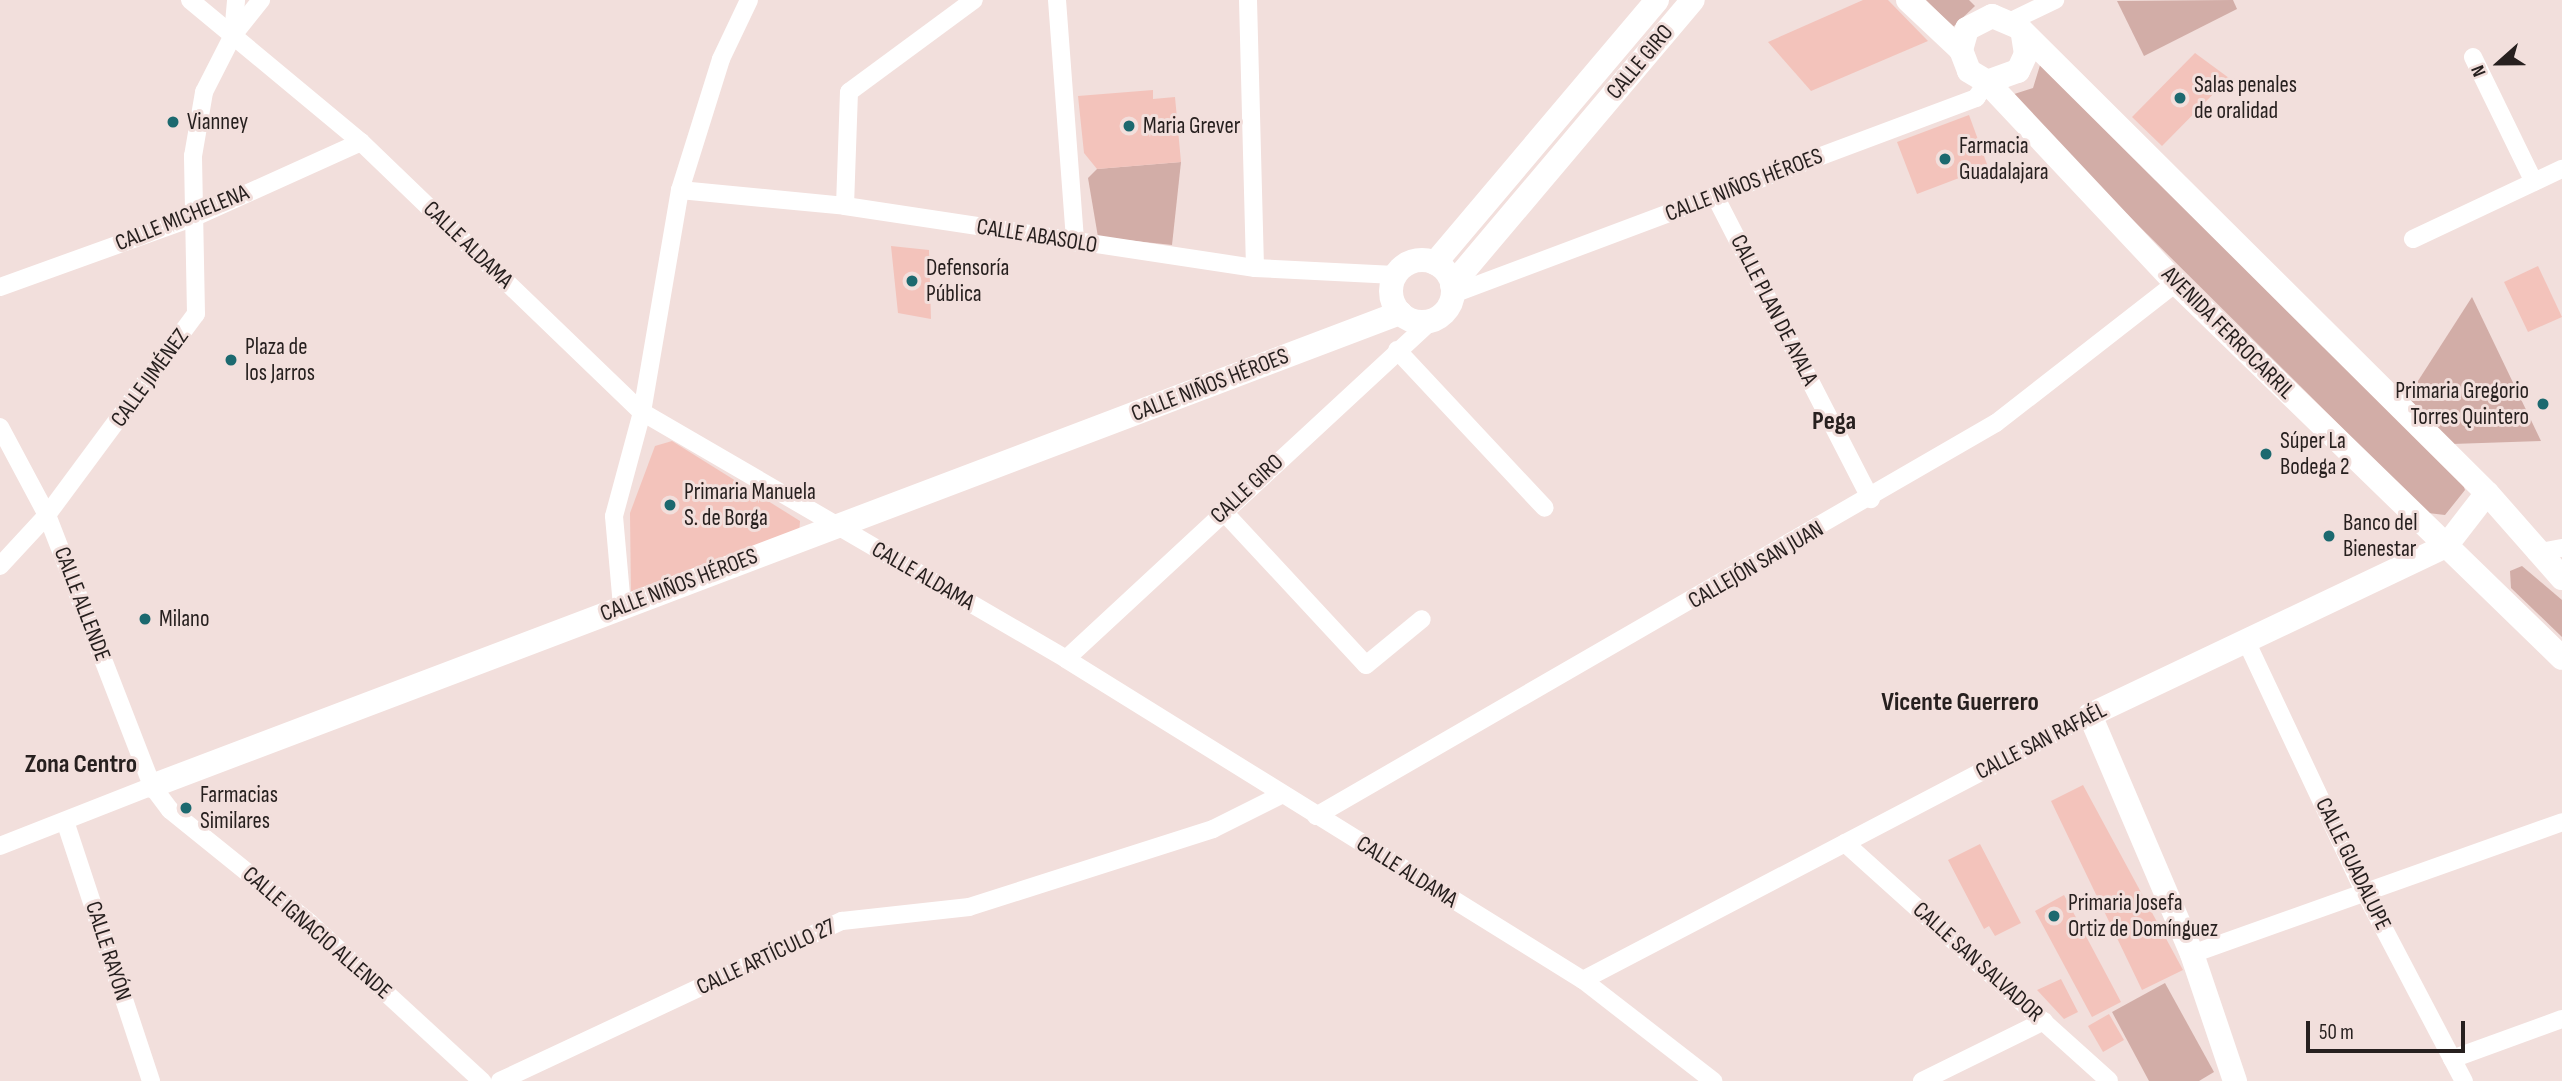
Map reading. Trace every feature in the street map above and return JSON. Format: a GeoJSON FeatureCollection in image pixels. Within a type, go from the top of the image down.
{"type":"FeatureCollection","features":[{"type":"Feature","properties":{"kind":"street","name":"CALLE ALDAMA"},"geometry":{"type":"LineString","coordinates":[[190,0],[361,142],[642,412],[1066,659],[1281,795],[1583,980],[1713,1081]]}},
{"type":"Feature","properties":{"kind":"street","name":"CALLE JIMÉNEZ"},"geometry":{"type":"LineString","coordinates":[[233,35],[236,0]]}},
{"type":"Feature","properties":{"kind":"street","name":"CALLE JIMÉNEZ"},"geometry":{"type":"LineString","coordinates":[[0,566],[47,516],[196,314],[197,216],[193,156],[204,92],[233,35],[261,0]]}},
{"type":"Feature","properties":{"kind":"street"},"geometry":{"type":"LineString","coordinates":[[622,606],[614,516],[642,412],[680,190],[721,60],[749,0]]}},
{"type":"Feature","properties":{"kind":"street"},"geometry":{"type":"LineString","coordinates":[[845,206],[849,92],[974,0]]}},
{"type":"Feature","properties":{"kind":"street"},"geometry":{"type":"LineString","coordinates":[[1057,0],[1075,242]]}},
{"type":"Feature","properties":{"kind":"street"},"geometry":{"type":"LineString","coordinates":[[1248,0],[1255,268]]}},
{"type":"Feature","properties":{"kind":"street","name":"CALLE GIRO"},"geometry":{"type":"LineString","coordinates":[[1435,263],[1657,0]]}},
{"type":"Feature","properties":{"kind":"street","name":"CALLE GIRO"},"geometry":{"type":"LineString","coordinates":[[1453,289],[1693,0]]}},
{"type":"Feature","properties":{"kind":"street","name":"AVENIDA FERROCARRIL"},"geometry":{"type":"LineString","coordinates":[[1908,0],[1961,50],[1969,71],[1987,82],[2176,283],[2562,658]]}},
{"type":"Feature","properties":{"kind":"street"},"geometry":{"type":"LineString","coordinates":[[1961,50],[1974,22],[2005,18],[2055,0]]}},
{"type":"Feature","properties":{"kind":"street"},"geometry":{"type":"LineString","coordinates":[[1987,82],[2018,71],[2026,54],[2005,18]]}},
{"type":"Feature","properties":{"kind":"street"},"geometry":{"type":"LineString","coordinates":[[2005,18],[2487,493],[2536,553],[2562,578]]}},
{"type":"Feature","properties":{"kind":"street"},"geometry":{"type":"LineString","coordinates":[[2473,57],[2534,183]]}},
{"type":"Feature","properties":{"kind":"street","name":"CALLE NIÑOS HÉROES"},"geometry":{"type":"LineString","coordinates":[[1453,289],[1716,196],[1976,99],[1987,82]]}},
{"type":"Feature","properties":{"kind":"street","name":"CALLE MICHELENA"},"geometry":{"type":"LineString","coordinates":[[0,287],[197,216],[361,142]]}},
{"type":"Feature","properties":{"kind":"street"},"geometry":{"type":"LineString","coordinates":[[2413,239],[2562,169]]}},
{"type":"Feature","properties":{"kind":"street","name":"CALLE ABASOLO"},"geometry":{"type":"LineString","coordinates":[[680,190],[845,206],[1255,268],[1395,275]]}},
{"type":"Feature","properties":{"kind":"street","name":"CALLE PLAN DE AYALA"},"geometry":{"type":"LineString","coordinates":[[1716,196],[1871,499]]}},
{"type":"Feature","properties":{"kind":"street"},"geometry":{"type":"LineString","coordinates":[[1417,260],[1435,263],[1453,289],[1446,312],[1430,322],[1399,313],[1391,294],[1395,275],[1417,260]]}},
{"type":"Feature","properties":{"kind":"street","name":"CALLEJÓN SAN JUAN"},"geometry":{"type":"LineString","coordinates":[[1316,816],[1871,499],[1996,423],[2176,283]]}},
{"type":"Feature","properties":{"kind":"street","name":"CALLE NIÑOS HÉROES"},"geometry":{"type":"LineString","coordinates":[[0,846],[622,606],[1399,313]]}},
{"type":"Feature","properties":{"kind":"street","name":"CALLE GIRO"},"geometry":{"type":"LineString","coordinates":[[1066,659],[1430,322]]}},
{"type":"Feature","properties":{"kind":"street"},"geometry":{"type":"LineString","coordinates":[[1397,350],[1545,508]]}},
{"type":"Feature","properties":{"kind":"street","name":"CALLE ALLENDE"},"geometry":{"type":"LineString","coordinates":[[0,427],[47,516],[152,786]]}},
{"type":"Feature","properties":{"kind":"street","name":"CALLE SAN RAFAÉL"},"geometry":{"type":"LineString","coordinates":[[1583,980],[2090,715],[2248,645],[2446,546],[2487,493]]}},
{"type":"Feature","properties":{"kind":"street"},"geometry":{"type":"LineString","coordinates":[[1223,511],[1366,665],[1422,619]]}},
{"type":"Feature","properties":{"kind":"street"},"geometry":{"type":"LineString","coordinates":[[2536,553],[2562,548]]}},
{"type":"Feature","properties":{"kind":"street","name":"CALLE GUADALUPE"},"geometry":{"type":"LineString","coordinates":[[2248,645],[2363,889],[2464,1081]]}},
{"type":"Feature","properties":{"kind":"street"},"geometry":{"type":"LineString","coordinates":[[2090,715],[2192,954],[2235,1081]]}},
{"type":"Feature","properties":{"kind":"street","name":"CALLE IGNACIO ALLENDE"},"geometry":{"type":"LineString","coordinates":[[152,786],[170,810],[310,923],[482,1081]]}},
{"type":"Feature","properties":{"kind":"street","name":"CALLE ARTÍCULO 27"},"geometry":{"type":"LineString","coordinates":[[500,1081],[842,920],[969,907],[1213,829],[1281,795]]}},
{"type":"Feature","properties":{"kind":"street","name":"CALLE RAYÓN"},"geometry":{"type":"LineString","coordinates":[[65,821],[151,1081]]}},
{"type":"Feature","properties":{"kind":"street"},"geometry":{"type":"LineString","coordinates":[[2192,954],[2363,889],[2562,823]]}},
{"type":"Feature","properties":{"kind":"street","name":"CALLE SAN SALVADOR"},"geometry":{"type":"LineString","coordinates":[[1845,843],[2109,1081]]}},
{"type":"Feature","properties":{"kind":"street"},"geometry":{"type":"LineString","coordinates":[[2452,1059],[2562,1019]]}},
{"type":"Feature","properties":{"kind":"street"},"geometry":{"type":"LineString","coordinates":[[1922,1081],[2044,1021]]}},
{"type":"Feature","properties":{"kind":"shaded area"},"geometry":{"type":"Polygon","coordinates":[[[1926,0],[1969,0],[1975,6],[1953,27],[1926,0]]]}},
{"type":"Feature","properties":{"kind":"shaded area"},"geometry":{"type":"Polygon","coordinates":[[[2233,0],[2237,9],[2144,56],[2117,1],[2233,0]]]}},
{"type":"Feature","properties":{"kind":"shaded area"},"geometry":{"type":"Polygon","coordinates":[[[2041,62],[2461,479],[2465,490],[2445,515],[2428,513],[2008,96],[2033,88],[2041,62]]]}},
{"type":"Feature","properties":{"kind":"shaded area"},"geometry":{"type":"Polygon","coordinates":[[[1181,162],[1172,245],[1098,237],[1088,178],[1097,169],[1181,162]]]}},
{"type":"Feature","properties":{"kind":"shaded area"},"geometry":{"type":"Polygon","coordinates":[[[2472,297],[2541,441],[2452,444],[2407,398],[2472,297]]]}},
{"type":"Feature","properties":{"kind":"shaded area"},"geometry":{"type":"Polygon","coordinates":[[[2522,566],[2562,600],[2562,637],[2511,588],[2510,571],[2522,566]]]}},
{"type":"Feature","properties":{"kind":"shaded area"},"geometry":{"type":"Polygon","coordinates":[[[2165,983],[2214,1072],[2199,1081],[2149,1081],[2112,1012],[2165,983]]]}},
{"type":"Feature","properties":{"kind":"building"},"geometry":{"type":"Polygon","coordinates":[[[1863,0],[1888,0],[1928,41],[1811,91],[1768,42],[1863,0]]]}},
{"type":"Feature","properties":{"kind":"building","name":"Salas penales de oralidad"},"geometry":{"type":"Polygon","coordinates":[[[2195,53],[2229,78],[2162,146],[2132,117],[2195,53]]]}},
{"type":"Feature","properties":{"kind":"building","name":"Maria Grever"},"geometry":{"type":"Polygon","coordinates":[[[1153,90],[1153,99],[1175,97],[1181,162],[1097,169],[1084,153],[1078,96],[1153,90]]]}},
{"type":"Feature","properties":{"kind":"building","name":"Farmacia Guadalajara"},"geometry":{"type":"Polygon","coordinates":[[[1969,115],[1988,167],[1917,194],[1897,142],[1969,115]]]}},
{"type":"Feature","properties":{"kind":"building","name":"Defensoría Pública"},"geometry":{"type":"Polygon","coordinates":[[[891,246],[929,250],[931,319],[898,313],[891,246]]]}},
{"type":"Feature","properties":{"kind":"building","name":"Primaria Gregorio Torres Quintero"},"geometry":{"type":"Polygon","coordinates":[[[2538,266],[2562,317],[2528,332],[2504,282],[2538,266]]]}},
{"type":"Feature","properties":{"kind":"building"},"geometry":{"type":"Polygon","coordinates":[[[672,441],[800,521],[799,534],[631,597],[630,513],[655,446],[672,441]]]}},
{"type":"Feature","properties":{"kind":"building","name":"Primaria Josefa Ortiz de Domínguez"},"geometry":{"type":"Polygon","coordinates":[[[2083,785],[2183,970],[2142,990],[2051,801],[2083,785]]]}},
{"type":"Feature","properties":{"kind":"building","name":"Primaria Josefa Ortiz de Domínguez"},"geometry":{"type":"Polygon","coordinates":[[[1980,844],[2021,923],[1995,936],[1989,926],[1984,929],[1948,860],[1980,844]]]}},
{"type":"Feature","properties":{"kind":"building","name":"Primaria Josefa Ortiz de Domínguez"},"geometry":{"type":"Polygon","coordinates":[[[2064,895],[2121,1002],[2092,1017],[2035,911],[2064,895]]]}},
{"type":"Feature","properties":{"kind":"building","name":"Primaria Josefa Ortiz de Domínguez"},"geometry":{"type":"Polygon","coordinates":[[[2061,979],[2078,1012],[2064,1019],[2037,990],[2061,979]]]}},
{"type":"Feature","properties":{"kind":"building"},"geometry":{"type":"Polygon","coordinates":[[[2109,1014],[2124,1040],[2103,1052],[2088,1026],[2109,1014]]]}},
{"type":"Feature","properties":{"kind":"place","name":"Salas penales de oralidad"},"geometry":{"type":"Point","coordinates":[2180,98]}},
{"type":"Feature","properties":{"kind":"place","name":"Vianney"},"geometry":{"type":"Point","coordinates":[173,122]}},
{"type":"Feature","properties":{"kind":"place","name":"Maria Grever"},"geometry":{"type":"Point","coordinates":[1129,126]}},
{"type":"Feature","properties":{"kind":"place","name":"Farmacia Guadalajara"},"geometry":{"type":"Point","coordinates":[1945,159]}},
{"type":"Feature","properties":{"kind":"place","name":"Defensoría Pública"},"geometry":{"type":"Point","coordinates":[912,281]}},
{"type":"Feature","properties":{"kind":"place","name":"Plaza de los Jarros"},"geometry":{"type":"Point","coordinates":[231,360]}},
{"type":"Feature","properties":{"kind":"place","name":"Primaria Gregorio Torres Quintero"},"geometry":{"type":"Point","coordinates":[2543,404]}},
{"type":"Feature","properties":{"kind":"place","name":"Súper La Bodega 2"},"geometry":{"type":"Point","coordinates":[2266,454]}},
{"type":"Feature","properties":{"kind":"place","name":"Primaria Manuela S. de Borga"},"geometry":{"type":"Point","coordinates":[670,505]}},
{"type":"Feature","properties":{"kind":"place","name":"Banco del Bienestar"},"geometry":{"type":"Point","coordinates":[2329,536]}},
{"type":"Feature","properties":{"kind":"place","name":"Milano"},"geometry":{"type":"Point","coordinates":[145,619]}},
{"type":"Feature","properties":{"kind":"place","name":"Farmacias Similares"},"geometry":{"type":"Point","coordinates":[186,808]}},
{"type":"Feature","properties":{"kind":"place","name":"Primaria Josefa Ortiz de Domínguez"},"geometry":{"type":"Point","coordinates":[2054,916]}},
{"type":"Feature","properties":{"kind":"district","name":"Pega"},"geometry":{"type":"Point","coordinates":[1834,422]}},
{"type":"Feature","properties":{"kind":"district","name":"Vicente Guerrero"},"geometry":{"type":"Point","coordinates":[1960,703]}},
{"type":"Feature","properties":{"kind":"district","name":"Zona Centro"},"geometry":{"type":"Point","coordinates":[81,765]}}]}
